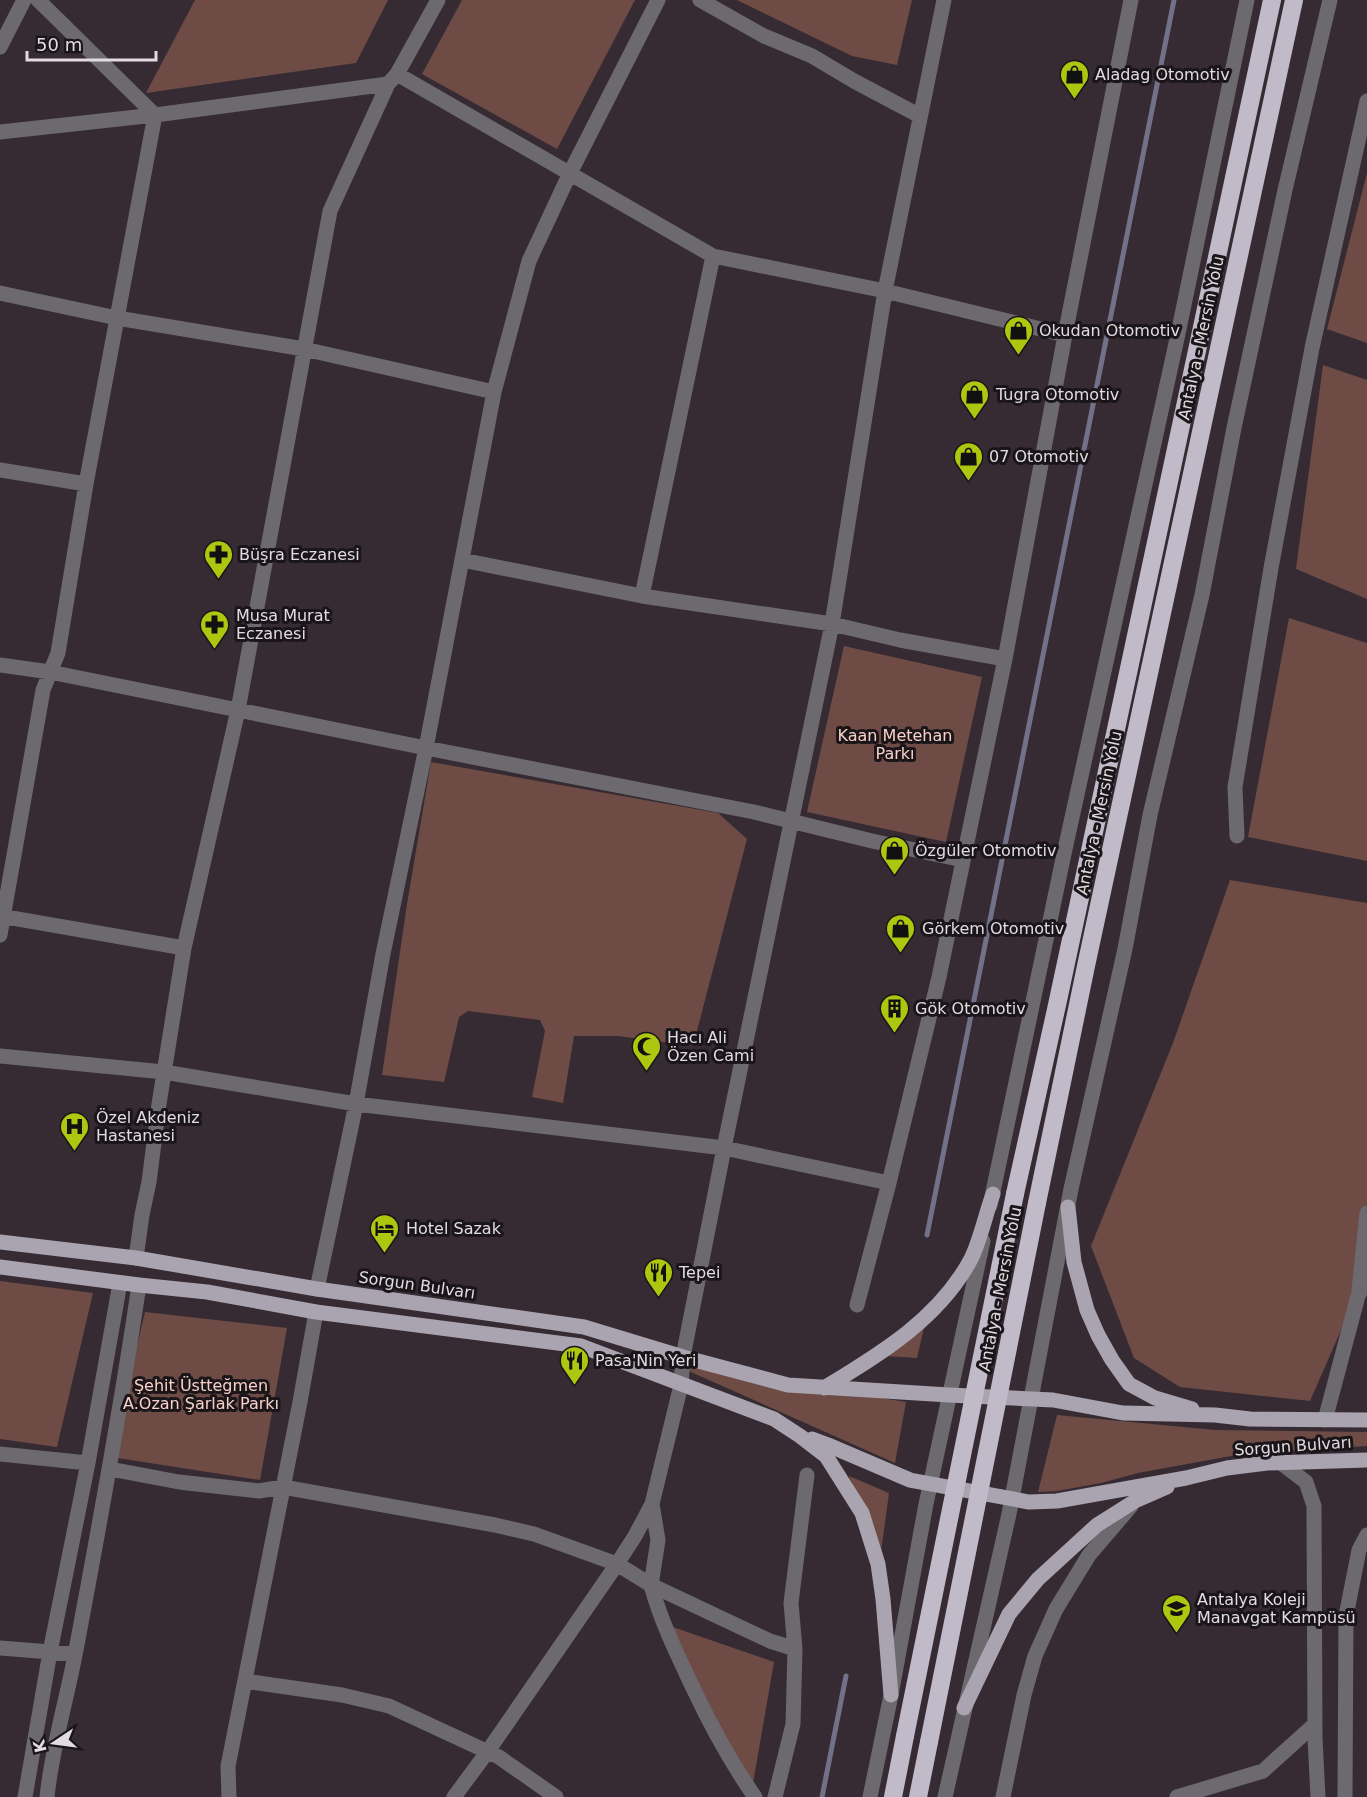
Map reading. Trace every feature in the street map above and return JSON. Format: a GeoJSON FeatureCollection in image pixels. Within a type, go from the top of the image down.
{"type":"FeatureCollection","features":[{"type":"Feature","properties":{"kind":"highway","name":"Antalya - Mersin Yolu"},"geometry":{"type":"LineString","coordinates":[[892,1797],[1015,1194],[1058,1005],[1272,0]]}},
{"type":"Feature","properties":{"kind":"highway","name":"Antalya - Mersin Yolu"},"geometry":{"type":"LineString","coordinates":[[918,1797],[1089,954],[1294,0]]}},
{"type":"Feature","properties":{"kind":"main road"},"geometry":{"type":"LineString","coordinates":[[824,1388],[879,1354],[916,1326],[949,1293],[972,1258],[993,1194]]}},
{"type":"Feature","properties":{"kind":"main road"},"geometry":{"type":"LineString","coordinates":[[1068,1207],[1074,1262],[1087,1310],[1108,1352],[1129,1384],[1155,1398],[1215,1415]]}},
{"type":"Feature","properties":{"kind":"main road","name":"Sorgun Bulvarı"},"geometry":{"type":"LineString","coordinates":[[0,1242],[136,1258],[317,1289],[584,1327],[788,1385],[1053,1400],[1123,1413],[1215,1415],[1250,1419],[1367,1420]]}},
{"type":"Feature","properties":{"kind":"main road"},"geometry":{"type":"LineString","coordinates":[[0,1268],[207,1292],[316,1312],[581,1346],[774,1419],[826,1456],[862,1513],[878,1564],[891,1695]]}},
{"type":"Feature","properties":{"kind":"main road"},"geometry":{"type":"LineString","coordinates":[[800,1436],[828,1445],[910,1480],[1029,1502],[1057,1501],[1186,1478]]}},
{"type":"Feature","properties":{"kind":"main road","name":"Sorgun Bulvarı"},"geometry":{"type":"LineString","coordinates":[[1186,1478],[1227,1468],[1281,1463],[1367,1460]]}},
{"type":"Feature","properties":{"kind":"main road"},"geometry":{"type":"LineString","coordinates":[[964,1708],[1009,1614],[1038,1579],[1097,1525],[1135,1501],[1186,1478]]}},
{"type":"Feature","properties":{"kind":"street"},"geometry":{"type":"LineString","coordinates":[[0,47],[24,0]]}},
{"type":"Feature","properties":{"kind":"street"},"geometry":{"type":"LineString","coordinates":[[38,0],[155,115]]}},
{"type":"Feature","properties":{"kind":"street"},"geometry":{"type":"LineString","coordinates":[[136,1258],[184,948],[237,710],[330,211],[393,79],[438,0]]}},
{"type":"Feature","properties":{"kind":"street"},"geometry":{"type":"LineString","coordinates":[[317,1289],[356,1104],[383,954],[426,748],[494,392],[529,261],[570,173],[658,0]]}},
{"type":"Feature","properties":{"kind":"street"},"geometry":{"type":"LineString","coordinates":[[700,0],[764,36],[812,56],[920,116]]}},
{"type":"Feature","properties":{"kind":"street"},"geometry":{"type":"LineString","coordinates":[[454,1797],[617,1564],[652,1504],[681,1385],[683,1357],[724,1148],[832,624],[885,291],[944,0]]}},
{"type":"Feature","properties":{"kind":"street"},"geometry":{"type":"LineString","coordinates":[[857,1305],[939,976],[1005,659],[1065,335],[1131,0]]}},
{"type":"Feature","properties":{"kind":"street"},"geometry":{"type":"LineString","coordinates":[[870,1797],[926,1504],[1168,379],[1247,0]]}},
{"type":"Feature","properties":{"kind":"street"},"geometry":{"type":"LineString","coordinates":[[945,1797],[1011,1499],[1068,1207],[1125,949],[1150,815],[1202,595],[1234,428],[1285,189],[1330,0]]}},
{"type":"Feature","properties":{"kind":"street"},"geometry":{"type":"LineString","coordinates":[[0,132],[155,115],[393,79],[570,173],[713,256],[885,291],[1065,335]]}},
{"type":"Feature","properties":{"kind":"street"},"geometry":{"type":"LineString","coordinates":[[1237,836],[1235,787],[1271,568],[1312,348],[1367,101]]}},
{"type":"Feature","properties":{"kind":"street"},"geometry":{"type":"LineString","coordinates":[[0,935],[43,690],[58,653],[86,484],[155,115]]}},
{"type":"Feature","properties":{"kind":"street"},"geometry":{"type":"LineString","coordinates":[[642,596],[713,256]]}},
{"type":"Feature","properties":{"kind":"street"},"geometry":{"type":"LineString","coordinates":[[0,293],[117,318],[304,349],[494,392]]}},
{"type":"Feature","properties":{"kind":"street"},"geometry":{"type":"LineString","coordinates":[[0,470],[86,484]]}},
{"type":"Feature","properties":{"kind":"street"},"geometry":{"type":"LineString","coordinates":[[462,560],[642,596],[832,624],[900,640],[1005,659]]}},
{"type":"Feature","properties":{"kind":"street"},"geometry":{"type":"LineString","coordinates":[[0,665],[51,672],[754,812],[872,841],[963,860]]}},
{"type":"Feature","properties":{"kind":"street"},"geometry":{"type":"LineString","coordinates":[[2,917],[184,948]]}},
{"type":"Feature","properties":{"kind":"street"},"geometry":{"type":"LineString","coordinates":[[0,1056],[164,1071],[356,1104],[724,1148],[889,1183]]}},
{"type":"Feature","properties":{"kind":"street"},"geometry":{"type":"LineString","coordinates":[[1325,1420],[1358,1296],[1367,1213]]}},
{"type":"Feature","properties":{"kind":"street"},"geometry":{"type":"LineString","coordinates":[[1358,1296],[1367,1278]]}},
{"type":"Feature","properties":{"kind":"street"},"geometry":{"type":"LineString","coordinates":[[25,1797],[120,1283]]}},
{"type":"Feature","properties":{"kind":"street"},"geometry":{"type":"LineString","coordinates":[[47,1797],[50,1765],[75,1654],[110,1469],[139,1285]]}},
{"type":"Feature","properties":{"kind":"street"},"geometry":{"type":"LineString","coordinates":[[229,1797],[228,1766],[316,1312]]}},
{"type":"Feature","properties":{"kind":"street"},"geometry":{"type":"LineString","coordinates":[[0,1454],[88,1463]]}},
{"type":"Feature","properties":{"kind":"street"},"geometry":{"type":"LineString","coordinates":[[1281,1463],[1306,1482],[1314,1506],[1315,1724],[1318,1797]]}},
{"type":"Feature","properties":{"kind":"street"},"geometry":{"type":"LineString","coordinates":[[110,1469],[179,1482],[259,1491],[284,1486],[534,1534],[617,1564],[651,1585],[770,1641],[795,1648]]}},
{"type":"Feature","properties":{"kind":"street"},"geometry":{"type":"LineString","coordinates":[[775,1797],[793,1724],[795,1648],[791,1603],[807,1475]]}},
{"type":"Feature","properties":{"kind":"street"},"geometry":{"type":"LineString","coordinates":[[1003,1797],[1024,1695],[1035,1656],[1056,1609],[1089,1555],[1135,1501]]}},
{"type":"Feature","properties":{"kind":"street"},"geometry":{"type":"LineString","coordinates":[[652,1504],[658,1540],[651,1585],[659,1614],[706,1715],[734,1767],[755,1797]]}},
{"type":"Feature","properties":{"kind":"street"},"geometry":{"type":"LineString","coordinates":[[1345,1797],[1347,1616],[1359,1550],[1367,1534]]}},
{"type":"Feature","properties":{"kind":"street"},"geometry":{"type":"LineString","coordinates":[[0,1648],[75,1654]]}},
{"type":"Feature","properties":{"kind":"street"},"geometry":{"type":"LineString","coordinates":[[245,1682],[342,1695],[389,1706],[488,1751],[556,1797]]}},
{"type":"Feature","properties":{"kind":"street"},"geometry":{"type":"LineString","coordinates":[[1177,1797],[1263,1771],[1315,1724]]}},
{"type":"Feature","properties":{"kind":"street"},"geometry":{"type":"LineString","coordinates":[[1344,1749],[1352,1797]]}},
{"type":"Feature","properties":{"kind":"green space"},"geometry":{"type":"Polygon","coordinates":[[[195,0],[388,0],[356,63],[146,93],[195,0]]]}},
{"type":"Feature","properties":{"kind":"green space"},"geometry":{"type":"Polygon","coordinates":[[[462,0],[635,0],[557,149],[422,74],[462,0]]]}},
{"type":"Feature","properties":{"kind":"green space"},"geometry":{"type":"Polygon","coordinates":[[[737,0],[912,0],[897,65],[852,56],[737,0]]]}},
{"type":"Feature","properties":{"kind":"green space"},"geometry":{"type":"Polygon","coordinates":[[[1367,173],[1367,343],[1327,329],[1367,173]]]}},
{"type":"Feature","properties":{"kind":"green space"},"geometry":{"type":"Polygon","coordinates":[[[1323,365],[1367,380],[1367,599],[1296,569],[1323,365]]]}},
{"type":"Feature","properties":{"kind":"green space"},"geometry":{"type":"Polygon","coordinates":[[[1289,618],[1367,643],[1367,861],[1248,837],[1289,618]]]}},
{"type":"Feature","properties":{"kind":"green space","name":"Kaan Metehan Parkı"},"geometry":{"type":"Polygon","coordinates":[[[844,646],[982,677],[946,842],[807,812],[844,646]]]}},
{"type":"Feature","properties":{"kind":"green space"},"geometry":{"type":"Polygon","coordinates":[[[431,762],[718,813],[747,839],[693,1046],[618,1036],[574,1036],[563,1103],[532,1097],[545,1031],[540,1020],[468,1011],[459,1017],[444,1082],[382,1075],[431,762]]]}},
{"type":"Feature","properties":{"kind":"green space"},"geometry":{"type":"Polygon","coordinates":[[[1230,880],[1367,903],[1367,1271],[1310,1401],[1180,1387],[1134,1358],[1091,1246],[1173,1043],[1230,880]]]}},
{"type":"Feature","properties":{"kind":"green space"},"geometry":{"type":"Polygon","coordinates":[[[0,1281],[93,1293],[57,1447],[0,1439],[0,1281]]]}},
{"type":"Feature","properties":{"kind":"green space","name":"Şehit Üstteğmen A.Ozan Şarlak Parkı"},"geometry":{"type":"Polygon","coordinates":[[[145,1312],[287,1328],[260,1480],[111,1457],[145,1312]]]}},
{"type":"Feature","properties":{"kind":"green space"},"geometry":{"type":"Polygon","coordinates":[[[926,1319],[917,1358],[884,1356],[926,1319]]]}},
{"type":"Feature","properties":{"kind":"green space"},"geometry":{"type":"Polygon","coordinates":[[[685,1366],[906,1402],[895,1463],[682,1368],[685,1366]]]}},
{"type":"Feature","properties":{"kind":"green space"},"geometry":{"type":"Polygon","coordinates":[[[1057,1415],[1215,1430],[1367,1432],[1367,1446],[1242,1454],[1138,1473],[1101,1483],[1038,1492],[1057,1415]]]}},
{"type":"Feature","properties":{"kind":"green space"},"geometry":{"type":"Polygon","coordinates":[[[849,1476],[889,1493],[881,1552],[849,1476]]]}},
{"type":"Feature","properties":{"kind":"green space"},"geometry":{"type":"Polygon","coordinates":[[[667,1625],[774,1662],[751,1795],[667,1625]]]}},
{"type":"Feature","properties":{"kind":"waterway"},"geometry":{"type":"LineString","coordinates":[[927,1235],[1174,0]]}},
{"type":"Feature","properties":{"kind":"waterway"},"geometry":{"type":"LineString","coordinates":[[822,1797],[846,1676]]}},
{"type":"Feature","properties":{"kind":"place","name":"Aladag Otomotiv"},"geometry":{"type":"Point","coordinates":[1074,100]}},
{"type":"Feature","properties":{"kind":"place","name":"Okudan Otomotiv"},"geometry":{"type":"Point","coordinates":[1018,356]}},
{"type":"Feature","properties":{"kind":"place","name":"Tugra Otomotiv"},"geometry":{"type":"Point","coordinates":[975,420]}},
{"type":"Feature","properties":{"kind":"place","name":"07 Otomotiv"},"geometry":{"type":"Point","coordinates":[968,482]}},
{"type":"Feature","properties":{"kind":"place","name":"Büşra Eczanesi"},"geometry":{"type":"Point","coordinates":[218,580]}},
{"type":"Feature","properties":{"kind":"place","name":"Musa Murat Eczanesi"},"geometry":{"type":"Point","coordinates":[215,650]}},
{"type":"Feature","properties":{"kind":"place","name":"Özgüler Otomotiv"},"geometry":{"type":"Point","coordinates":[894,876]}},
{"type":"Feature","properties":{"kind":"place","name":"Görkem Otomotiv"},"geometry":{"type":"Point","coordinates":[901,954]}},
{"type":"Feature","properties":{"kind":"place","name":"Gök Otomotiv"},"geometry":{"type":"Point","coordinates":[894,1034]}},
{"type":"Feature","properties":{"kind":"place","name":"Hacı Ali Özen Cami"},"geometry":{"type":"Point","coordinates":[646,1072]}},
{"type":"Feature","properties":{"kind":"place","name":"Özel Akdeniz Hastanesi"},"geometry":{"type":"Point","coordinates":[75,1152]}},
{"type":"Feature","properties":{"kind":"place","name":"Hotel Sazak"},"geometry":{"type":"Point","coordinates":[385,1254]}},
{"type":"Feature","properties":{"kind":"place","name":"Tepei"},"geometry":{"type":"Point","coordinates":[658,1298]}},
{"type":"Feature","properties":{"kind":"place","name":"Pasa'Nin Yeri"},"geometry":{"type":"Point","coordinates":[574,1386]}},
{"type":"Feature","properties":{"kind":"place","name":"Antalya Koleji Manavgat Kampüsü"},"geometry":{"type":"Point","coordinates":[1176,1634]}}]}
